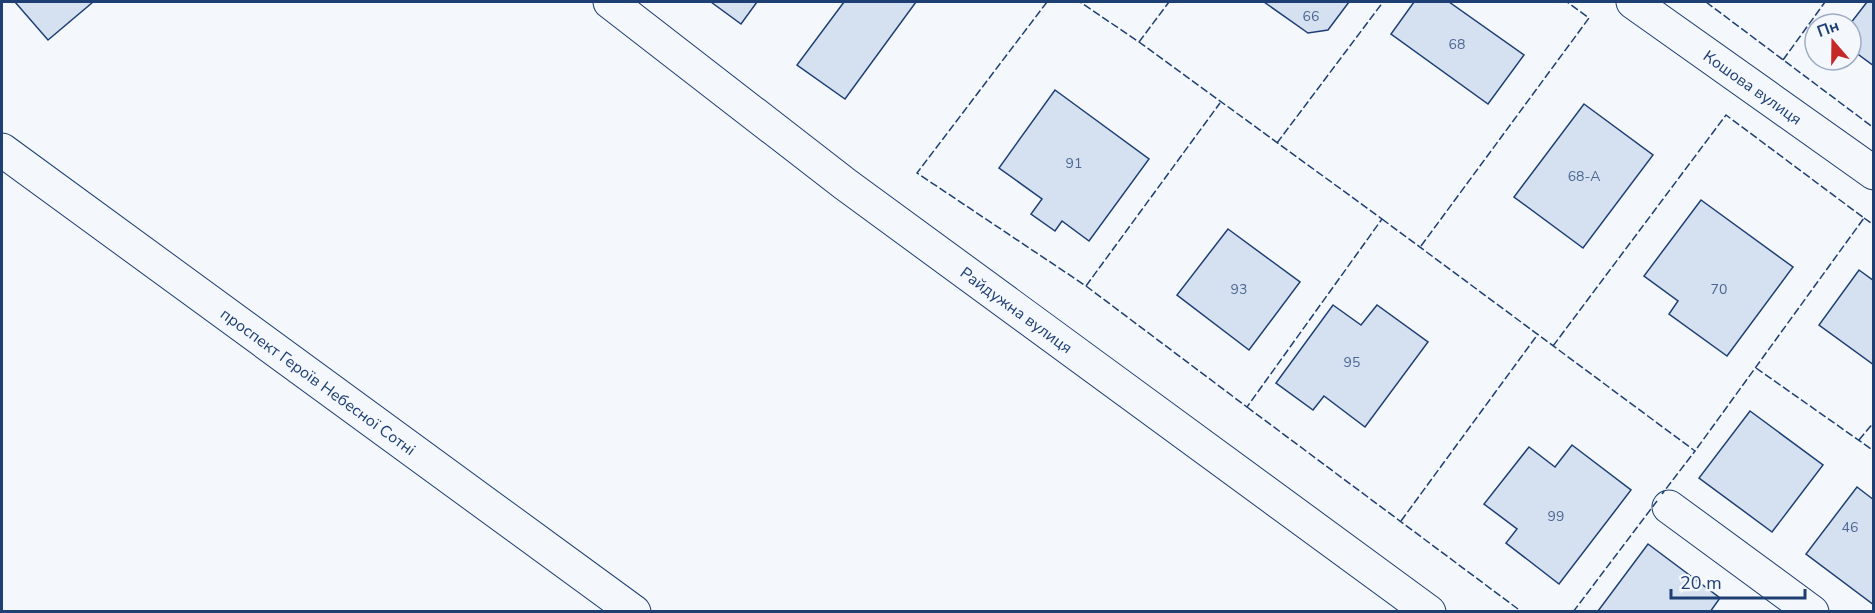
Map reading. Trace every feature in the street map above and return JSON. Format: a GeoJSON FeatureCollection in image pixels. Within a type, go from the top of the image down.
{"type":"FeatureCollection","features":[{"type":"Feature","properties":{"kind":"street","name":"Райдужна вулиця"},"geometry":{"type":"LineString","coordinates":[[610,2],[845,184],[1429,612]]}},
{"type":"Feature","properties":{"kind":"street","name":"Кошова вулиця"},"geometry":{"type":"LineString","coordinates":[[1633,2],[1874,173]]}},
{"type":"Feature","properties":{"kind":"street","name":"проспект Героїв Небесної Сотні"},"geometry":{"type":"LineString","coordinates":[[2,150],[634,612]]}},
{"type":"Feature","properties":{"kind":"street"},"geometry":{"type":"LineString","coordinates":[[1670,507],[1812,612]]}},
{"type":"Feature","properties":{"kind":"building"},"geometry":{"type":"Polygon","coordinates":[[[15,2],[93,2],[48,40],[15,2]]]}},
{"type":"Feature","properties":{"kind":"building"},"geometry":{"type":"Polygon","coordinates":[[[711,2],[757,2],[741,24],[711,2]]]}},
{"type":"Feature","properties":{"kind":"building"},"geometry":{"type":"Polygon","coordinates":[[[844,2],[916,2],[845,99],[797,65],[844,2]]]}},
{"type":"Feature","properties":{"kind":"building"},"geometry":{"type":"Polygon","coordinates":[[[1264,2],[1349,2],[1328,30],[1308,33],[1264,2]]]}},
{"type":"Feature","properties":{"kind":"building"},"geometry":{"type":"Polygon","coordinates":[[[1414,2],[1449,2],[1524,55],[1488,104],[1391,34],[1414,2]]]}},
{"type":"Feature","properties":{"kind":"building"},"geometry":{"type":"Polygon","coordinates":[[[1867,2],[1874,2],[1874,66],[1863,58],[1863,12],[1859,12],[1867,2]]]}},
{"type":"Feature","properties":{"kind":"building"},"geometry":{"type":"Polygon","coordinates":[[[1055,90],[1149,159],[1089,241],[1062,221],[1055,231],[1031,214],[1042,199],[999,168],[1055,90]]]}},
{"type":"Feature","properties":{"kind":"building"},"geometry":{"type":"Polygon","coordinates":[[[1584,104],[1653,155],[1583,248],[1514,197],[1584,104]]]}},
{"type":"Feature","properties":{"kind":"building"},"geometry":{"type":"Polygon","coordinates":[[[1701,200],[1793,267],[1727,356],[1669,314],[1678,301],[1644,276],[1701,200]]]}},
{"type":"Feature","properties":{"kind":"building"},"geometry":{"type":"Polygon","coordinates":[[[1228,229],[1300,282],[1249,350],[1177,295],[1228,229]]]}},
{"type":"Feature","properties":{"kind":"building"},"geometry":{"type":"Polygon","coordinates":[[[1859,270],[1874,281],[1874,365],[1819,325],[1859,270]]]}},
{"type":"Feature","properties":{"kind":"building"},"geometry":{"type":"Polygon","coordinates":[[[1333,305],[1361,325],[1377,305],[1428,342],[1365,427],[1324,396],[1313,410],[1276,383],[1333,305]]]}},
{"type":"Feature","properties":{"kind":"building"},"geometry":{"type":"Polygon","coordinates":[[[1750,411],[1823,465],[1772,532],[1699,478],[1750,411]]]}},
{"type":"Feature","properties":{"kind":"building"},"geometry":{"type":"Polygon","coordinates":[[[1572,445],[1631,490],[1559,584],[1506,543],[1517,529],[1484,504],[1529,447],[1555,467],[1572,445]]]}},
{"type":"Feature","properties":{"kind":"building"},"geometry":{"type":"Polygon","coordinates":[[[1857,487],[1874,500],[1874,605],[1806,554],[1857,487]]]}},
{"type":"Feature","properties":{"kind":"building"},"geometry":{"type":"Polygon","coordinates":[[[1648,544],[1720,598],[1710,612],[1598,611],[1648,544]]]}},
{"type":"Feature","properties":{"kind":"fence"},"geometry":{"type":"LineString","coordinates":[[1047,2],[917,173],[1086,286],[1247,407],[1382,219],[1139,42],[1080,2]]}},
{"type":"Feature","properties":{"kind":"fence"},"geometry":{"type":"LineString","coordinates":[[1139,42],[1169,2]]}},
{"type":"Feature","properties":{"kind":"fence"},"geometry":{"type":"LineString","coordinates":[[1277,143],[1383,2]]}},
{"type":"Feature","properties":{"kind":"fence"},"geometry":{"type":"LineString","coordinates":[[1421,246],[1589,18],[1567,2]]}},
{"type":"Feature","properties":{"kind":"fence"},"geometry":{"type":"LineString","coordinates":[[1706,2],[1874,128]]}},
{"type":"Feature","properties":{"kind":"fence"},"geometry":{"type":"LineString","coordinates":[[1783,60],[1825,2]]}},
{"type":"Feature","properties":{"kind":"fence"},"geometry":{"type":"LineString","coordinates":[[1086,286],[1220,103]]}},
{"type":"Feature","properties":{"kind":"fence"},"geometry":{"type":"LineString","coordinates":[[1553,346],[1726,115],[1864,218],[1695,451]]}},
{"type":"Feature","properties":{"kind":"fence"},"geometry":{"type":"LineString","coordinates":[[1864,218],[1874,225]]}},
{"type":"Feature","properties":{"kind":"fence"},"geometry":{"type":"LineString","coordinates":[[1382,219],[1695,451],[1662,494]]}},
{"type":"Feature","properties":{"kind":"fence"},"geometry":{"type":"LineString","coordinates":[[1401,521],[1538,334]]}},
{"type":"Feature","properties":{"kind":"fence"},"geometry":{"type":"LineString","coordinates":[[1756,368],[1874,451]]}},
{"type":"Feature","properties":{"kind":"fence"},"geometry":{"type":"LineString","coordinates":[[1247,407],[1522,612]]}},
{"type":"Feature","properties":{"kind":"fence"},"geometry":{"type":"LineString","coordinates":[[1859,440],[1874,422]]}},
{"type":"Feature","properties":{"kind":"fence"},"geometry":{"type":"LineString","coordinates":[[1573,612],[1657,501]]}}]}
